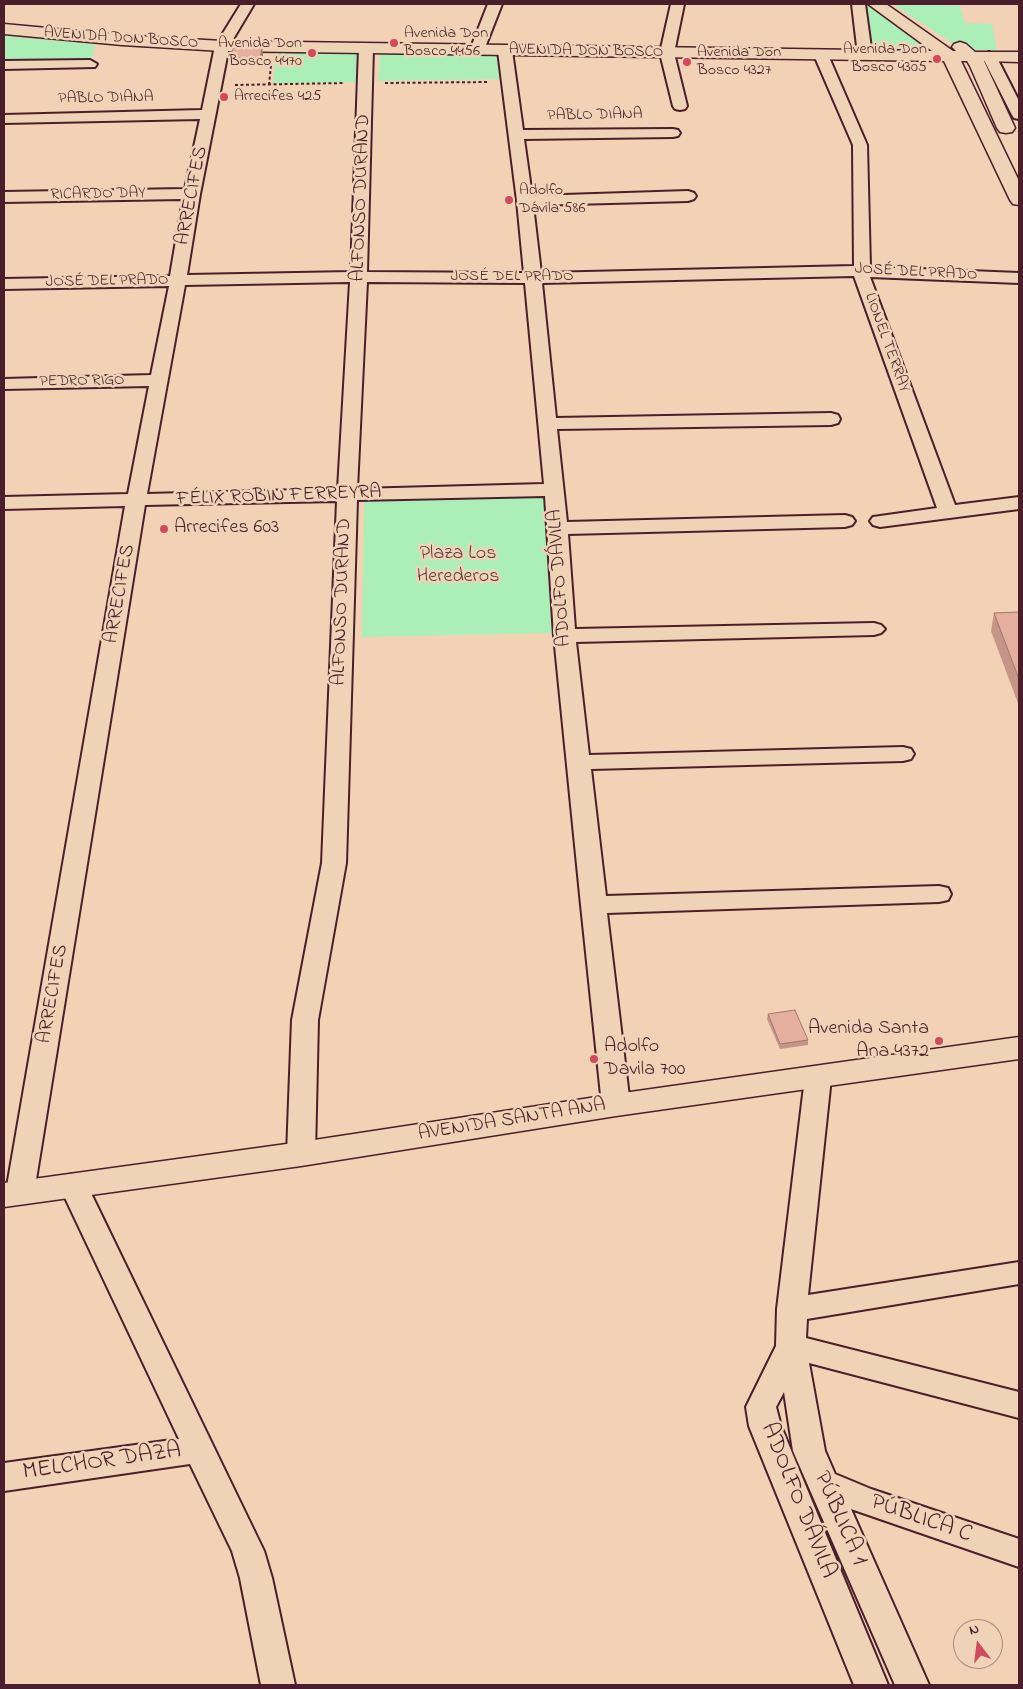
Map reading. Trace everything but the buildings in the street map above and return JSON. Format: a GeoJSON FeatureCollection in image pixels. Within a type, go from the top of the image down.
{"type":"FeatureCollection","features":[{"type":"Feature","properties":{"kind":"main road"},"geometry":{"type":"LineString","coordinates":[[876,4],[948,56],[956,65],[1019,200]]}},
{"type":"Feature","properties":{"kind":"main road"},"geometry":{"type":"LineString","coordinates":[[895,4],[971,56],[978,65],[1012,142]]}},
{"type":"Feature","properties":{"kind":"main road","name":"AVENIDA DON BOSCO"},"geometry":{"type":"LineString","coordinates":[[4,29],[122,40],[222,46],[1019,57]]}},
{"type":"Feature","properties":{"kind":"main road","name":"AVENIDA SANTA ANA"},"geometry":{"type":"LineString","coordinates":[[12,1194],[301,1154],[616,1105],[818,1078],[1019,1048]]}},
{"type":"Feature","properties":{"kind":"street","name":"ARRECIFES"},"geometry":{"type":"LineString","coordinates":[[12,1194],[192,194],[222,46],[247,4]]}},
{"type":"Feature","properties":{"kind":"street"},"geometry":{"type":"LineString","coordinates":[[478,50],[495,4]]}},
{"type":"Feature","properties":{"kind":"street"},"geometry":{"type":"LineString","coordinates":[[676,4],[667,53],[680,106]]}},
{"type":"Feature","properties":{"kind":"street"},"geometry":{"type":"LineString","coordinates":[[858,4],[865,55]]}},
{"type":"Feature","properties":{"kind":"street","name":"ALFONSO DURAND"},"geometry":{"type":"LineString","coordinates":[[301,1154],[305,1020],[334,863],[347,495],[367,83],[366,48]]}},
{"type":"Feature","properties":{"kind":"street","name":"ADOLFO DÁVILA"},"geometry":{"type":"LineString","coordinates":[[505,51],[518,135],[525,201],[558,528],[565,636],[616,1105]]}},
{"type":"Feature","properties":{"kind":"street","name":"LIONEL TERRAY"},"geometry":{"type":"LineString","coordinates":[[821,55],[860,145],[860,271],[948,512]]}},
{"type":"Feature","properties":{"kind":"street"},"geometry":{"type":"LineString","coordinates":[[989,56],[1019,115]]}},
{"type":"Feature","properties":{"kind":"street"},"geometry":{"type":"LineString","coordinates":[[4,65],[90,64]]}},
{"type":"Feature","properties":{"kind":"street","name":"PABLO DIANA"},"geometry":{"type":"LineString","coordinates":[[4,119],[209,114]]}},
{"type":"Feature","properties":{"kind":"street","name":"PABLO DIANA"},"geometry":{"type":"LineString","coordinates":[[518,135],[673,133]]}},
{"type":"Feature","properties":{"kind":"street","name":"RICARDO DAY"},"geometry":{"type":"LineString","coordinates":[[4,197],[192,194]]}},
{"type":"Feature","properties":{"kind":"street"},"geometry":{"type":"LineString","coordinates":[[525,201],[688,196]]}},
{"type":"Feature","properties":{"kind":"street","name":"JOSÉ DEL PRADO"},"geometry":{"type":"LineString","coordinates":[[4,284],[359,277],[532,278],[833,270],[1019,278]]}},
{"type":"Feature","properties":{"kind":"street","name":"PEDRO RIGO"},"geometry":{"type":"LineString","coordinates":[[4,384],[160,380]]}},
{"type":"Feature","properties":{"kind":"street"},"geometry":{"type":"LineString","coordinates":[[548,424],[831,419]]}},
{"type":"Feature","properties":{"kind":"street","name":"FÉLIX ROBIN FERREYRA"},"geometry":{"type":"LineString","coordinates":[[4,503],[554,490]]}},
{"type":"Feature","properties":{"kind":"street"},"geometry":{"type":"LineString","coordinates":[[880,521],[1019,503]]}},
{"type":"Feature","properties":{"kind":"street"},"geometry":{"type":"LineString","coordinates":[[558,528],[844,521]]}},
{"type":"Feature","properties":{"kind":"street"},"geometry":{"type":"LineString","coordinates":[[565,636],[874,629]]}},
{"type":"Feature","properties":{"kind":"street"},"geometry":{"type":"LineString","coordinates":[[579,762],[903,754]]}},
{"type":"Feature","properties":{"kind":"street"},"geometry":{"type":"LineString","coordinates":[[593,905],[939,894]]}},
{"type":"Feature","properties":{"kind":"street","name":"ADOLFO DÁVILA"},"geometry":{"type":"LineString","coordinates":[[818,1078],[792,1309],[790,1346],[761,1407],[765,1426],[871,1685]]}},
{"type":"Feature","properties":{"kind":"street"},"geometry":{"type":"LineString","coordinates":[[73,1185],[200,1449],[251,1560],[278,1685]]}},
{"type":"Feature","properties":{"kind":"street"},"geometry":{"type":"LineString","coordinates":[[792,1309],[1019,1273]]}},
{"type":"Feature","properties":{"kind":"street"},"geometry":{"type":"LineString","coordinates":[[790,1346],[1019,1404]]}},
{"type":"Feature","properties":{"kind":"street","name":"PÚBLICA 1"},"geometry":{"type":"LineString","coordinates":[[790,1346],[809,1450],[912,1685]]}},
{"type":"Feature","properties":{"kind":"street","name":"MELCHOR DAZA"},"geometry":{"type":"LineString","coordinates":[[4,1477],[200,1449]]}},
{"type":"Feature","properties":{"kind":"street","name":"PÚBLICA C"},"geometry":{"type":"LineString","coordinates":[[823,1484],[863,1500],[1019,1553]]}},
{"type":"Feature","properties":{"kind":"path"},"geometry":{"type":"LineString","coordinates":[[269,84],[272,56]]}},
{"type":"Feature","properties":{"kind":"path"},"geometry":{"type":"LineString","coordinates":[[215,85],[509,82]]}},
{"type":"Feature","properties":{"kind":"green space"},"geometry":{"type":"Polygon","coordinates":[[[866,4],[871,4],[938,50],[870,49],[866,4]]]}},
{"type":"Feature","properties":{"kind":"green space"},"geometry":{"type":"Polygon","coordinates":[[[892,4],[959,4],[965,23],[992,24],[997,50],[963,50],[892,4]]]}},
{"type":"Feature","properties":{"kind":"green space"},"geometry":{"type":"Polygon","coordinates":[[[4,36],[95,44],[92,60],[4,61],[4,36]]]}},
{"type":"Feature","properties":{"kind":"green space"},"geometry":{"type":"Polygon","coordinates":[[[358,52],[357,82],[273,84],[276,53],[358,52]]]}},
{"type":"Feature","properties":{"kind":"green space"},"geometry":{"type":"Polygon","coordinates":[[[380,52],[498,53],[500,79],[378,81],[380,52]]]}},
{"type":"Feature","properties":{"kind":"green space","name":"Plaza Los Herederos"},"geometry":{"type":"Polygon","coordinates":[[[543,497],[558,633],[362,637],[364,499],[543,497]]]}},
{"type":"Feature","properties":{"kind":"place","name":"Avenida Don Bosco 4456"},"geometry":{"type":"Point","coordinates":[394,43]}},
{"type":"Feature","properties":{"kind":"place","name":"Avenida Don Bosco 4470"},"geometry":{"type":"Point","coordinates":[312,53]}},
{"type":"Feature","properties":{"kind":"place","name":"Avenida Don Bosco 4305"},"geometry":{"type":"Point","coordinates":[937,59]}},
{"type":"Feature","properties":{"kind":"place","name":"Avenida Don Bosco 4327"},"geometry":{"type":"Point","coordinates":[687,62]}},
{"type":"Feature","properties":{"kind":"place","name":"Arrecifes 425"},"geometry":{"type":"Point","coordinates":[224,97]}},
{"type":"Feature","properties":{"kind":"place","name":"Adolfo Dávila 586"},"geometry":{"type":"Point","coordinates":[509,200]}},
{"type":"Feature","properties":{"kind":"place","name":"Arrecifes 603"},"geometry":{"type":"Point","coordinates":[164,529]}},
{"type":"Feature","properties":{"kind":"place","name":"Avenida Santa Ana 4372"},"geometry":{"type":"Point","coordinates":[939,1041]}},
{"type":"Feature","properties":{"kind":"place","name":"Adolfo Davila 700"},"geometry":{"type":"Point","coordinates":[594,1059]}}]}
